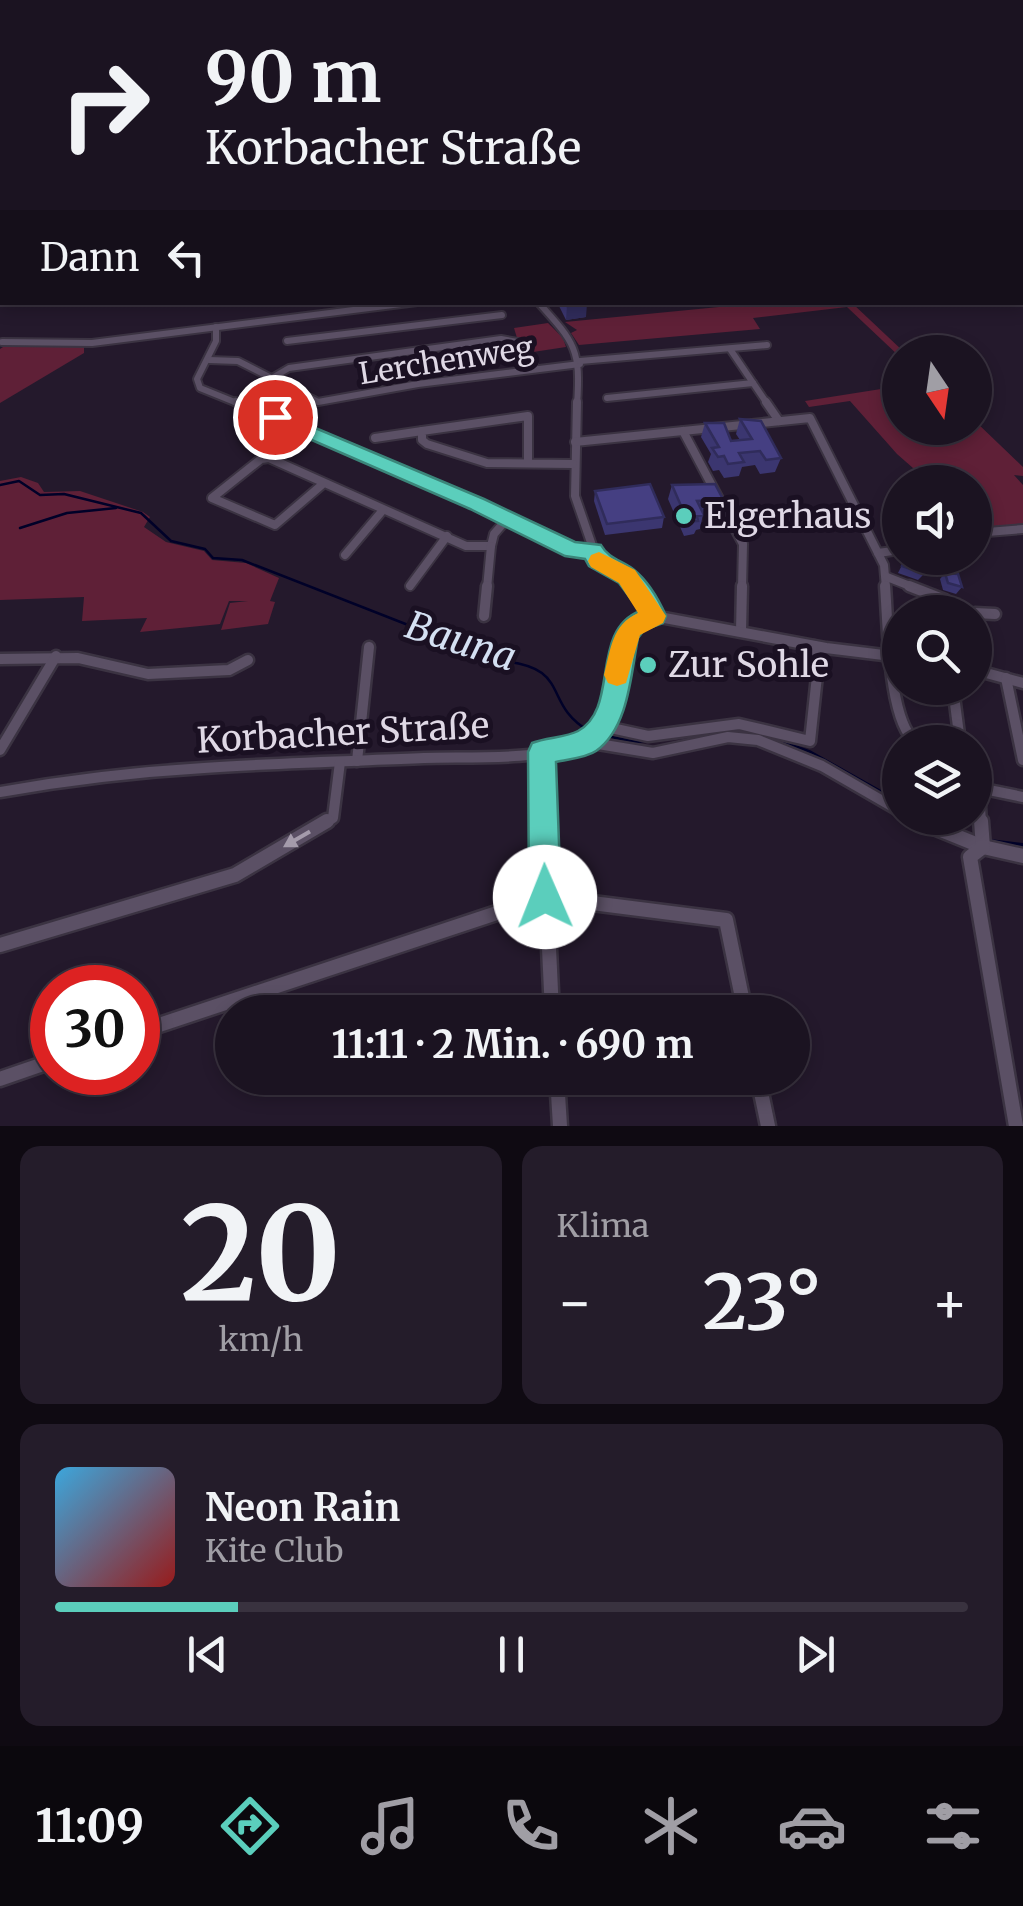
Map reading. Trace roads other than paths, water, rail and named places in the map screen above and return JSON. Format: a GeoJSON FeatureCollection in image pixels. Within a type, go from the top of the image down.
{"type":"FeatureCollection","features":[{"type":"Feature","properties":{"kind":"street"},"geometry":{"type":"LineString","coordinates":[[1,343],[92,343],[394,305]]}},
{"type":"Feature","properties":{"kind":"street"},"geometry":{"type":"LineString","coordinates":[[539,305],[558,324],[580,362],[573,464],[575,496],[595,555]]}},
{"type":"Feature","properties":{"kind":"street"},"geometry":{"type":"LineString","coordinates":[[287,340],[502,314]]}},
{"type":"Feature","properties":{"kind":"street"},"geometry":{"type":"LineString","coordinates":[[403,325],[408,350]]}},
{"type":"Feature","properties":{"kind":"street"},"geometry":{"type":"LineString","coordinates":[[216,328],[216,341],[197,380],[200,388],[508,518],[572,550],[595,555],[627,577],[654,616]]}},
{"type":"Feature","properties":{"kind":"street"},"geometry":{"type":"LineString","coordinates":[[272,378],[289,368],[399,355],[408,350],[513,340],[523,343],[536,369]]}},
{"type":"Feature","properties":{"kind":"street","name":"Lerchenweg"},"geometry":{"type":"LineString","coordinates":[[209,360],[238,361],[318,402],[580,362],[767,345]]}},
{"type":"Feature","properties":{"kind":"street"},"geometry":{"type":"LineString","coordinates":[[730,349],[779,422]]}},
{"type":"Feature","properties":{"kind":"street"},"geometry":{"type":"LineString","coordinates":[[607,398],[753,383]]}},
{"type":"Feature","properties":{"kind":"street"},"geometry":{"type":"LineString","coordinates":[[375,438],[528,416],[528,463]]}},
{"type":"Feature","properties":{"kind":"street"},"geometry":{"type":"LineString","coordinates":[[575,442],[810,418],[878,553],[889,595]]}},
{"type":"Feature","properties":{"kind":"street"},"geometry":{"type":"LineString","coordinates":[[422,431],[422,440],[428,444],[472,460],[573,464]]}},
{"type":"Feature","properties":{"kind":"street"},"geometry":{"type":"LineString","coordinates":[[684,431],[745,552],[741,632]]}},
{"type":"Feature","properties":{"kind":"street"},"geometry":{"type":"LineString","coordinates":[[324,483],[275,526],[212,498],[261,459],[268,458],[466,546],[491,546]]}},
{"type":"Feature","properties":{"kind":"street"},"geometry":{"type":"LineString","coordinates":[[345,554],[384,510]]}},
{"type":"Feature","properties":{"kind":"street"},"geometry":{"type":"LineString","coordinates":[[484,616],[491,546],[494,534],[508,518]]}},
{"type":"Feature","properties":{"kind":"street"},"geometry":{"type":"LineString","coordinates":[[992,532],[1023,529]]}},
{"type":"Feature","properties":{"kind":"street"},"geometry":{"type":"LineString","coordinates":[[410,586],[416,572],[447,536]]}},
{"type":"Feature","properties":{"kind":"street"},"geometry":{"type":"LineString","coordinates":[[878,553],[882,552]]}},
{"type":"Feature","properties":{"kind":"street"},"geometry":{"type":"LineString","coordinates":[[887,577],[932,595]]}},
{"type":"Feature","properties":{"kind":"street"},"geometry":{"type":"LineString","coordinates":[[586,742],[602,726],[610,707],[626,634],[636,623],[654,616],[814,646],[882,654]]}},
{"type":"Feature","properties":{"kind":"street"},"geometry":{"type":"LineString","coordinates":[[602,726],[656,738],[719,723],[738,724],[810,741],[817,676],[814,646]]}},
{"type":"Feature","properties":{"kind":"street"},"geometry":{"type":"LineString","coordinates":[[356,761],[370,648]]}},
{"type":"Feature","properties":{"kind":"street"},"geometry":{"type":"LineString","coordinates":[[0,750],[56,656]]}},
{"type":"Feature","properties":{"kind":"street"},"geometry":{"type":"LineString","coordinates":[[0,660],[56,656],[148,674],[229,670],[248,660]]}},
{"type":"Feature","properties":{"kind":"street"},"geometry":{"type":"LineString","coordinates":[[992,674],[1023,682]]}},
{"type":"Feature","properties":{"kind":"street"},"geometry":{"type":"LineString","coordinates":[[1006,678],[1023,760]]}},
{"type":"Feature","properties":{"kind":"street"},"geometry":{"type":"LineString","coordinates":[[586,742],[660,752],[726,738],[762,742],[816,764],[882,801]]}},
{"type":"Feature","properties":{"kind":"street","name":"Korbacher Straße"},"geometry":{"type":"LineString","coordinates":[[0,792],[109,774],[218,764],[542,752],[586,742]]}},
{"type":"Feature","properties":{"kind":"street"},"geometry":{"type":"LineString","coordinates":[[542,752],[551,995]]}},
{"type":"Feature","properties":{"kind":"street"},"geometry":{"type":"LineString","coordinates":[[0,945],[235,875],[333,818],[340,762]]}},
{"type":"Feature","properties":{"kind":"street"},"geometry":{"type":"LineString","coordinates":[[992,790],[1023,797]]}},
{"type":"Feature","properties":{"kind":"street"},"geometry":{"type":"LineString","coordinates":[[953,835],[1023,856]]}},
{"type":"Feature","properties":{"kind":"street"},"geometry":{"type":"LineString","coordinates":[[982,835],[983,847]]}},
{"type":"Feature","properties":{"kind":"street"},"geometry":{"type":"LineString","coordinates":[[983,847],[970,857],[1016,1126]]}},
{"type":"Feature","properties":{"kind":"street"},"geometry":{"type":"LineString","coordinates":[[160,1025],[545,897],[726,920],[741,995]]}},
{"type":"Feature","properties":{"kind":"street"},"geometry":{"type":"LineString","coordinates":[[0,1079],[30,1069]]}},
{"type":"Feature","properties":{"kind":"street"},"geometry":{"type":"LineString","coordinates":[[558,1095],[560,1126]]}},
{"type":"Feature","properties":{"kind":"street"},"geometry":{"type":"LineString","coordinates":[[762,1095],[768,1126]]}},
{"type":"Feature","properties":{"kind":"waterway","name":"Bauna"},"geometry":{"type":"LineString","coordinates":[[0,485],[19,481],[40,495],[64,494],[141,513],[171,541],[205,549],[213,558],[242,560],[500,661],[538,671],[548,678],[574,720],[589,731]]}},
{"type":"Feature","properties":{"kind":"waterway"},"geometry":{"type":"LineString","coordinates":[[20,528],[67,513],[116,508]]}},
{"type":"Feature","properties":{"kind":"waterway","name":"Bauna"},"geometry":{"type":"LineString","coordinates":[[733,729],[750,732]]}},
{"type":"Feature","properties":{"kind":"waterway","name":"Bauna"},"geometry":{"type":"LineString","coordinates":[[597,734],[636,742],[701,734]]}},
{"type":"Feature","properties":{"kind":"waterway","name":"Bauna"},"geometry":{"type":"LineString","coordinates":[[767,736],[811,752],[882,792]]}},
{"type":"Feature","properties":{"kind":"waterway","name":"Bauna"},"geometry":{"type":"LineString","coordinates":[[990,841],[1023,845]]}},
{"type":"Feature","properties":{"kind":"place","name":"Elgerhaus"},"geometry":{"type":"Point","coordinates":[684,516]}},
{"type":"Feature","properties":{"kind":"place","name":"Zur Sohle"},"geometry":{"type":"Point","coordinates":[648,665]}}]}
